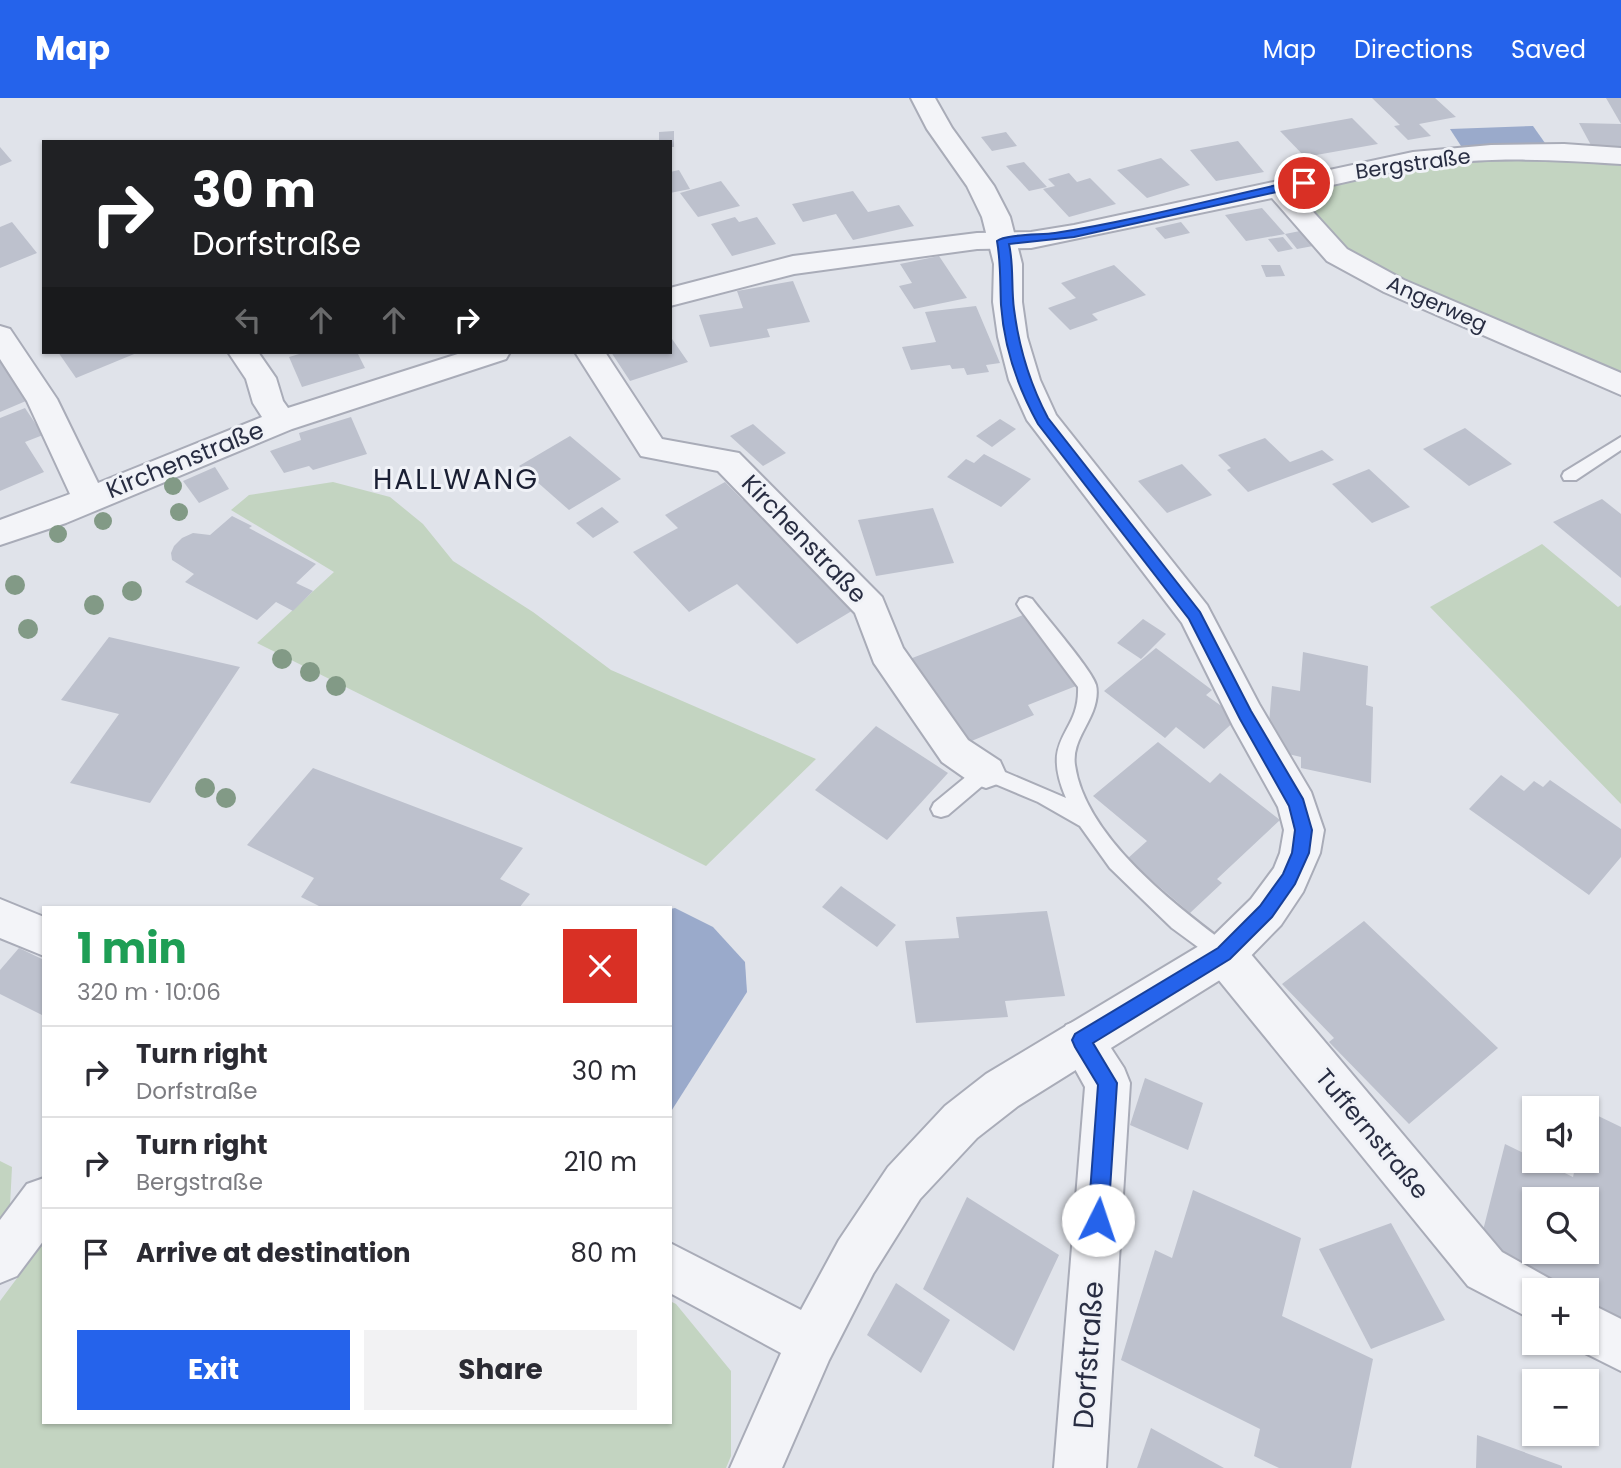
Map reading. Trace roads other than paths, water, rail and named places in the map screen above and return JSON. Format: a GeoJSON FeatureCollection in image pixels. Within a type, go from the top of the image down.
{"type":"FeatureCollection","features":[{"type":"Feature","properties":{"kind":"street"},"geometry":{"type":"LineString","coordinates":[[757,1468],[811,1342],[856,1257],[904,1183],[961,1122],[1002,1090],[1224,954],[1266,912],[1289,879],[1300,853],[1304,830],[1297,804],[1246,715],[1195,615],[1043,421],[1027,389],[1014,346],[1007,306],[1008,266],[1003,241],[983,189],[942,134],[923,98]]}},
{"type":"Feature","properties":{"kind":"street","name":"Bergstraße"},"geometry":{"type":"LineString","coordinates":[[1003,241],[1031,240],[1074,233],[1413,160],[1492,153],[1564,152],[1621,156]]}},
{"type":"Feature","properties":{"kind":"street","name":"Angerweg"},"geometry":{"type":"LineString","coordinates":[[1276,188],[1336,256],[1394,286],[1621,385]]}},
{"type":"Feature","properties":{"kind":"street"},"geometry":{"type":"LineString","coordinates":[[672,296],[793,265],[977,241],[1003,241]]}},
{"type":"Feature","properties":{"kind":"street","name":"Kirchenstraße"},"geometry":{"type":"LineString","coordinates":[[0,336],[42,399],[89,499]]}},
{"type":"Feature","properties":{"kind":"street","name":"Kirchenstraße"},"geometry":{"type":"LineString","coordinates":[[244,354],[261,378],[268,402],[281,421]]}},
{"type":"Feature","properties":{"kind":"street","name":"Kirchenstraße"},"geometry":{"type":"LineString","coordinates":[[0,533],[281,421],[489,354]]}},
{"type":"Feature","properties":{"kind":"street","name":"Kirchenstraße"},"geometry":{"type":"LineString","coordinates":[[591,354],[652,448],[728,461],[870,606],[887,653],[955,751],[986,772]]}},
{"type":"Feature","properties":{"kind":"street"},"geometry":{"type":"LineString","coordinates":[[0,918],[42,935]]}},
{"type":"Feature","properties":{"kind":"street","name":"Tuffernstraße"},"geometry":{"type":"LineString","coordinates":[[1224,954],[1485,1269],[1522,1290]]}},
{"type":"Feature","properties":{"kind":"street","name":"Dorfstraße"},"geometry":{"type":"LineString","coordinates":[[1080,1468],[1108,1083],[1082,1040]]}},
{"type":"Feature","properties":{"kind":"street"},"geometry":{"type":"LineString","coordinates":[[0,1259],[42,1204]]}},
{"type":"Feature","properties":{"kind":"street"},"geometry":{"type":"LineString","coordinates":[[672,1268],[811,1342]]}},
{"type":"Feature","properties":{"kind":"street"},"geometry":{"type":"LineString","coordinates":[[1599,1334],[1621,1346]]}},
{"type":"Feature","properties":{"kind":"lane"},"geometry":{"type":"LineString","coordinates":[[1570,476],[1621,442]]}},
{"type":"Feature","properties":{"kind":"lane"},"geometry":{"type":"LineString","coordinates":[[1026,604],[1087,685],[1089,698],[1065,756],[1073,794],[1087,820],[1117,862],[1179,921],[1224,954]]}},
{"type":"Feature","properties":{"kind":"lane"},"geometry":{"type":"LineString","coordinates":[[941,809],[986,772],[1045,796],[1087,820]]}},
{"type":"Feature","properties":{"kind":"water"},"geometry":{"type":"Polygon","coordinates":[[[1533,126],[1545,143],[1461,146],[1450,129],[1533,126]]]}},
{"type":"Feature","properties":{"kind":"water"},"geometry":{"type":"Polygon","coordinates":[[[672,909],[713,927],[745,962],[747,992],[672,1110],[672,909]]]}},
{"type":"Feature","properties":{"kind":"district","name":"HALLWANG"},"geometry":{"type":"Point","coordinates":[456,479]}}]}
